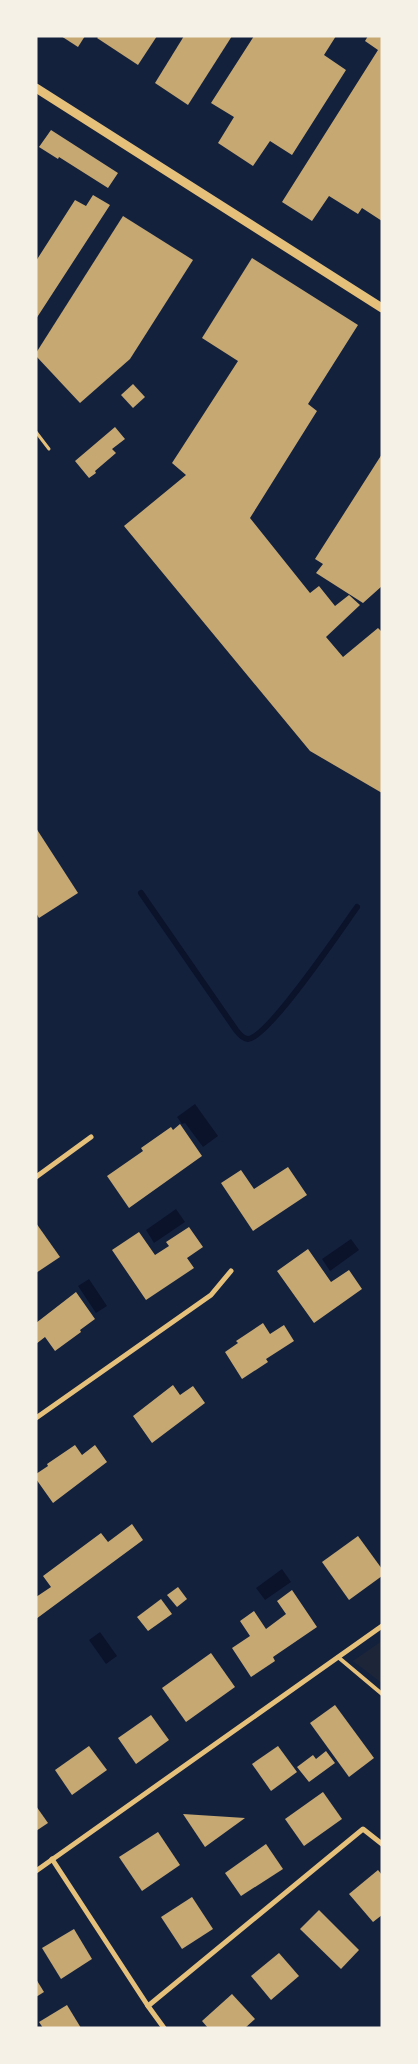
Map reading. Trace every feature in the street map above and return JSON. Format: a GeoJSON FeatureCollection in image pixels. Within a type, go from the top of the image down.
{"type":"FeatureCollection","features":[{"type":"Feature","properties":{"kind":"street"},"geometry":{"type":"LineString","coordinates":[[36,88],[382,308]]}},
{"type":"Feature","properties":{"kind":"street"},"geometry":{"type":"LineString","coordinates":[[36,1177],[91,1137]]}},
{"type":"Feature","properties":{"kind":"street"},"geometry":{"type":"LineString","coordinates":[[36,1418],[211,1295],[231,1271]]}},
{"type":"Feature","properties":{"kind":"street"},"geometry":{"type":"LineString","coordinates":[[36,1871],[382,1626]]}},
{"type":"Feature","properties":{"kind":"street"},"geometry":{"type":"LineString","coordinates":[[148,2006],[363,1829],[382,1844]]}},
{"type":"Feature","properties":{"kind":"street"},"geometry":{"type":"LineString","coordinates":[[52,1859],[164,2028]]}},
{"type":"Feature","properties":{"kind":"lane"},"geometry":{"type":"LineString","coordinates":[[337,1657],[382,1694]]}},
{"type":"Feature","properties":{"kind":"path"},"geometry":{"type":"LineString","coordinates":[[36,432],[49,449]]}},
{"type":"Feature","properties":{"kind":"shaded area"},"geometry":{"type":"Polygon","coordinates":[[[195,1104],[218,1136],[203,1147],[185,1123],[182,1124],[177,1117],[195,1104]]]}},
{"type":"Feature","properties":{"kind":"shaded area"},"geometry":{"type":"Polygon","coordinates":[[[176,1209],[185,1222],[154,1243],[146,1230],[176,1209]]]}},
{"type":"Feature","properties":{"kind":"shaded area"},"geometry":{"type":"Polygon","coordinates":[[[351,1239],[359,1250],[330,1271],[322,1259],[351,1239]]]}},
{"type":"Feature","properties":{"kind":"shaded area"},"geometry":{"type":"Polygon","coordinates":[[[89,1279],[107,1306],[96,1313],[78,1286],[89,1279]]]}},
{"type":"Feature","properties":{"kind":"shaded area"},"geometry":{"type":"Polygon","coordinates":[[[282,1569],[291,1582],[265,1600],[256,1588],[282,1569]]]}},
{"type":"Feature","properties":{"kind":"shaded area"},"geometry":{"type":"Polygon","coordinates":[[[100,1632],[117,1656],[106,1664],[89,1640],[100,1632]]]}},
{"type":"Feature","properties":{"kind":"shaded area"},"geometry":{"type":"Polygon","coordinates":[[[382,1641],[382,1683],[353,1661],[382,1641]]]}},
{"type":"Feature","properties":{"kind":"building"},"geometry":{"type":"Polygon","coordinates":[[[61,36],[85,36],[78,47],[61,36]]]}},
{"type":"Feature","properties":{"kind":"building"},"geometry":{"type":"Polygon","coordinates":[[[99,36],[157,36],[138,65],[97,38],[99,36]]]}},
{"type":"Feature","properties":{"kind":"building"},"geometry":{"type":"Polygon","coordinates":[[[184,36],[232,36],[188,105],[155,83],[184,36]]]}},
{"type":"Feature","properties":{"kind":"building"},"geometry":{"type":"Polygon","coordinates":[[[254,36],[336,36],[324,55],[346,70],[292,155],[270,141],[253,166],[218,143],[234,117],[211,103],[254,36]]]}},
{"type":"Feature","properties":{"kind":"building"},"geometry":{"type":"Polygon","coordinates":[[[368,36],[382,36],[382,221],[362,208],[358,214],[329,196],[312,221],[282,202],[378,50],[365,41],[368,36]]]}},
{"type":"Feature","properties":{"kind":"building"},"geometry":{"type":"Polygon","coordinates":[[[51,130],[118,173],[108,188],[59,157],[58,159],[39,147],[51,130]]]}},
{"type":"Feature","properties":{"kind":"building"},"geometry":{"type":"Polygon","coordinates":[[[93,195],[110,205],[36,319],[36,261],[75,200],[86,206],[93,195]]]}},
{"type":"Feature","properties":{"kind":"building"},"geometry":{"type":"Polygon","coordinates":[[[123,216],[193,260],[130,359],[80,403],[36,356],[36,353],[123,216]]]}},
{"type":"Feature","properties":{"kind":"building"},"geometry":{"type":"Polygon","coordinates":[[[252,258],[358,325],[308,404],[317,411],[250,518],[310,593],[319,586],[335,606],[349,595],[360,605],[326,637],[343,657],[378,628],[382,632],[382,793],[310,751],[124,526],[186,475],[172,463],[238,361],[202,338],[252,258]]]}},
{"type":"Feature","properties":{"kind":"building"},"geometry":{"type":"Polygon","coordinates":[[[133,384],[145,397],[133,408],[121,395],[133,384]]]}},
{"type":"Feature","properties":{"kind":"building"},"geometry":{"type":"Polygon","coordinates":[[[115,427],[125,439],[112,449],[116,453],[89,478],[75,461],[115,427]]]}},
{"type":"Feature","properties":{"kind":"building"},"geometry":{"type":"Polygon","coordinates":[[[382,454],[382,586],[363,603],[316,573],[323,564],[315,559],[382,454]]]}},
{"type":"Feature","properties":{"kind":"building"},"geometry":{"type":"Polygon","coordinates":[[[36,828],[78,893],[39,918],[36,913],[36,828]]]}},
{"type":"Feature","properties":{"kind":"building"},"geometry":{"type":"Polygon","coordinates":[[[180,1124],[202,1156],[129,1208],[107,1176],[143,1151],[141,1148],[171,1127],[173,1130],[180,1124]]]}},
{"type":"Feature","properties":{"kind":"building"},"geometry":{"type":"Polygon","coordinates":[[[288,1167],[307,1195],[253,1231],[221,1183],[241,1170],[254,1189],[288,1167]]]}},
{"type":"Feature","properties":{"kind":"building"},"geometry":{"type":"Polygon","coordinates":[[[36,1223],[60,1257],[36,1273],[36,1223]]]}},
{"type":"Feature","properties":{"kind":"building"},"geometry":{"type":"Polygon","coordinates":[[[189,1227],[203,1247],[187,1258],[194,1268],[146,1300],[112,1250],[139,1232],[155,1255],[169,1246],[166,1242],[189,1227]]]}},
{"type":"Feature","properties":{"kind":"building"},"geometry":{"type":"Polygon","coordinates":[[[308,1249],[331,1282],[349,1270],[362,1289],[314,1323],[277,1271],[308,1249]]]}},
{"type":"Feature","properties":{"kind":"building"},"geometry":{"type":"Polygon","coordinates":[[[76,1292],[95,1319],[55,1351],[45,1337],[36,1344],[36,1323],[76,1292]]]}},
{"type":"Feature","properties":{"kind":"building"},"geometry":{"type":"Polygon","coordinates":[[[263,1323],[270,1334],[284,1325],[294,1341],[266,1359],[268,1362],[242,1379],[225,1352],[238,1343],[236,1341],[263,1323]]]}},
{"type":"Feature","properties":{"kind":"building"},"geometry":{"type":"Polygon","coordinates":[[[173,1385],[180,1395],[193,1386],[205,1403],[152,1443],[133,1416],[173,1385]]]}},
{"type":"Feature","properties":{"kind":"building"},"geometry":{"type":"Polygon","coordinates":[[[75,1445],[82,1455],[95,1445],[107,1462],[53,1503],[36,1479],[36,1474],[75,1445]]]}},
{"type":"Feature","properties":{"kind":"building"},"geometry":{"type":"Polygon","coordinates":[[[132,1524],[143,1540],[36,1619],[36,1597],[51,1587],[43,1576],[101,1533],[108,1542],[132,1524]]]}},
{"type":"Feature","properties":{"kind":"building"},"geometry":{"type":"Polygon","coordinates":[[[358,1536],[382,1569],[382,1576],[349,1600],[322,1562],[358,1536]]]}},
{"type":"Feature","properties":{"kind":"building"},"geometry":{"type":"Polygon","coordinates":[[[178,1587],[187,1599],[177,1607],[167,1595],[178,1587]]]}},
{"type":"Feature","properties":{"kind":"building"},"geometry":{"type":"Polygon","coordinates":[[[292,1590],[317,1627],[273,1657],[275,1661],[251,1677],[232,1648],[250,1636],[240,1621],[254,1611],[266,1629],[286,1614],[277,1601],[292,1590]]]}},
{"type":"Feature","properties":{"kind":"building"},"geometry":{"type":"Polygon","coordinates":[[[161,1599],[172,1614],[148,1631],[137,1617],[161,1599]]]}},
{"type":"Feature","properties":{"kind":"building"},"geometry":{"type":"Polygon","coordinates":[[[211,1653],[235,1687],[186,1722],[162,1688],[211,1653]]]}},
{"type":"Feature","properties":{"kind":"building"},"geometry":{"type":"Polygon","coordinates":[[[335,1705],[374,1758],[349,1777],[310,1723],[335,1705]]]}},
{"type":"Feature","properties":{"kind":"building"},"geometry":{"type":"Polygon","coordinates":[[[151,1715],[169,1740],[136,1764],[118,1738],[151,1715]]]}},
{"type":"Feature","properties":{"kind":"building"},"geometry":{"type":"Polygon","coordinates":[[[89,1746],[107,1770],[72,1795],[55,1770],[89,1746]]]}},
{"type":"Feature","properties":{"kind":"building"},"geometry":{"type":"Polygon","coordinates":[[[278,1746],[297,1772],[271,1791],[252,1764],[278,1746]]]}},
{"type":"Feature","properties":{"kind":"building"},"geometry":{"type":"Polygon","coordinates":[[[326,1751],[335,1763],[309,1782],[297,1767],[313,1755],[316,1759],[326,1751]]]}},
{"type":"Feature","properties":{"kind":"building"},"geometry":{"type":"Polygon","coordinates":[[[323,1792],[342,1819],[304,1846],[285,1819],[323,1792]]]}},
{"type":"Feature","properties":{"kind":"building"},"geometry":{"type":"Polygon","coordinates":[[[36,1806],[48,1823],[36,1831],[36,1806]]]}},
{"type":"Feature","properties":{"kind":"building"},"geometry":{"type":"Polygon","coordinates":[[[183,1814],[245,1818],[205,1847],[183,1814]]]}},
{"type":"Feature","properties":{"kind":"building"},"geometry":{"type":"Polygon","coordinates":[[[158,1832],[180,1865],[142,1891],[119,1857],[158,1832]]]}},
{"type":"Feature","properties":{"kind":"building"},"geometry":{"type":"Polygon","coordinates":[[[266,1844],[283,1869],[241,1896],[225,1873],[266,1844]]]}},
{"type":"Feature","properties":{"kind":"building"},"geometry":{"type":"Polygon","coordinates":[[[378,1870],[382,1875],[382,1915],[373,1922],[349,1894],[378,1870]]]}},
{"type":"Feature","properties":{"kind":"building"},"geometry":{"type":"Polygon","coordinates":[[[192,1897],[213,1929],[182,1949],[161,1917],[192,1897]]]}},
{"type":"Feature","properties":{"kind":"building"},"geometry":{"type":"Polygon","coordinates":[[[319,1910],[359,1950],[341,1969],[300,1929],[319,1910]]]}},
{"type":"Feature","properties":{"kind":"building"},"geometry":{"type":"Polygon","coordinates":[[[74,1929],[92,1959],[61,1979],[42,1948],[74,1929]]]}},
{"type":"Feature","properties":{"kind":"building"},"geometry":{"type":"Polygon","coordinates":[[[279,1953],[299,1976],[271,2000],[251,1976],[279,1953]]]}},
{"type":"Feature","properties":{"kind":"building"},"geometry":{"type":"Polygon","coordinates":[[[36,1979],[44,1992],[36,1997],[36,1979]]]}},
{"type":"Feature","properties":{"kind":"building"},"geometry":{"type":"Polygon","coordinates":[[[232,1994],[255,2019],[245,2028],[208,2028],[202,2021],[232,1994]]]}},
{"type":"Feature","properties":{"kind":"building"},"geometry":{"type":"Polygon","coordinates":[[[67,2005],[81,2028],[43,2028],[39,2022],[67,2005]]]}},
{"type":"Feature","properties":{"kind":"waterway"},"geometry":{"type":"LineString","coordinates":[[141,893],[236,1030],[246,1039],[258,1034],[287,1002],[357,907]]}}]}
